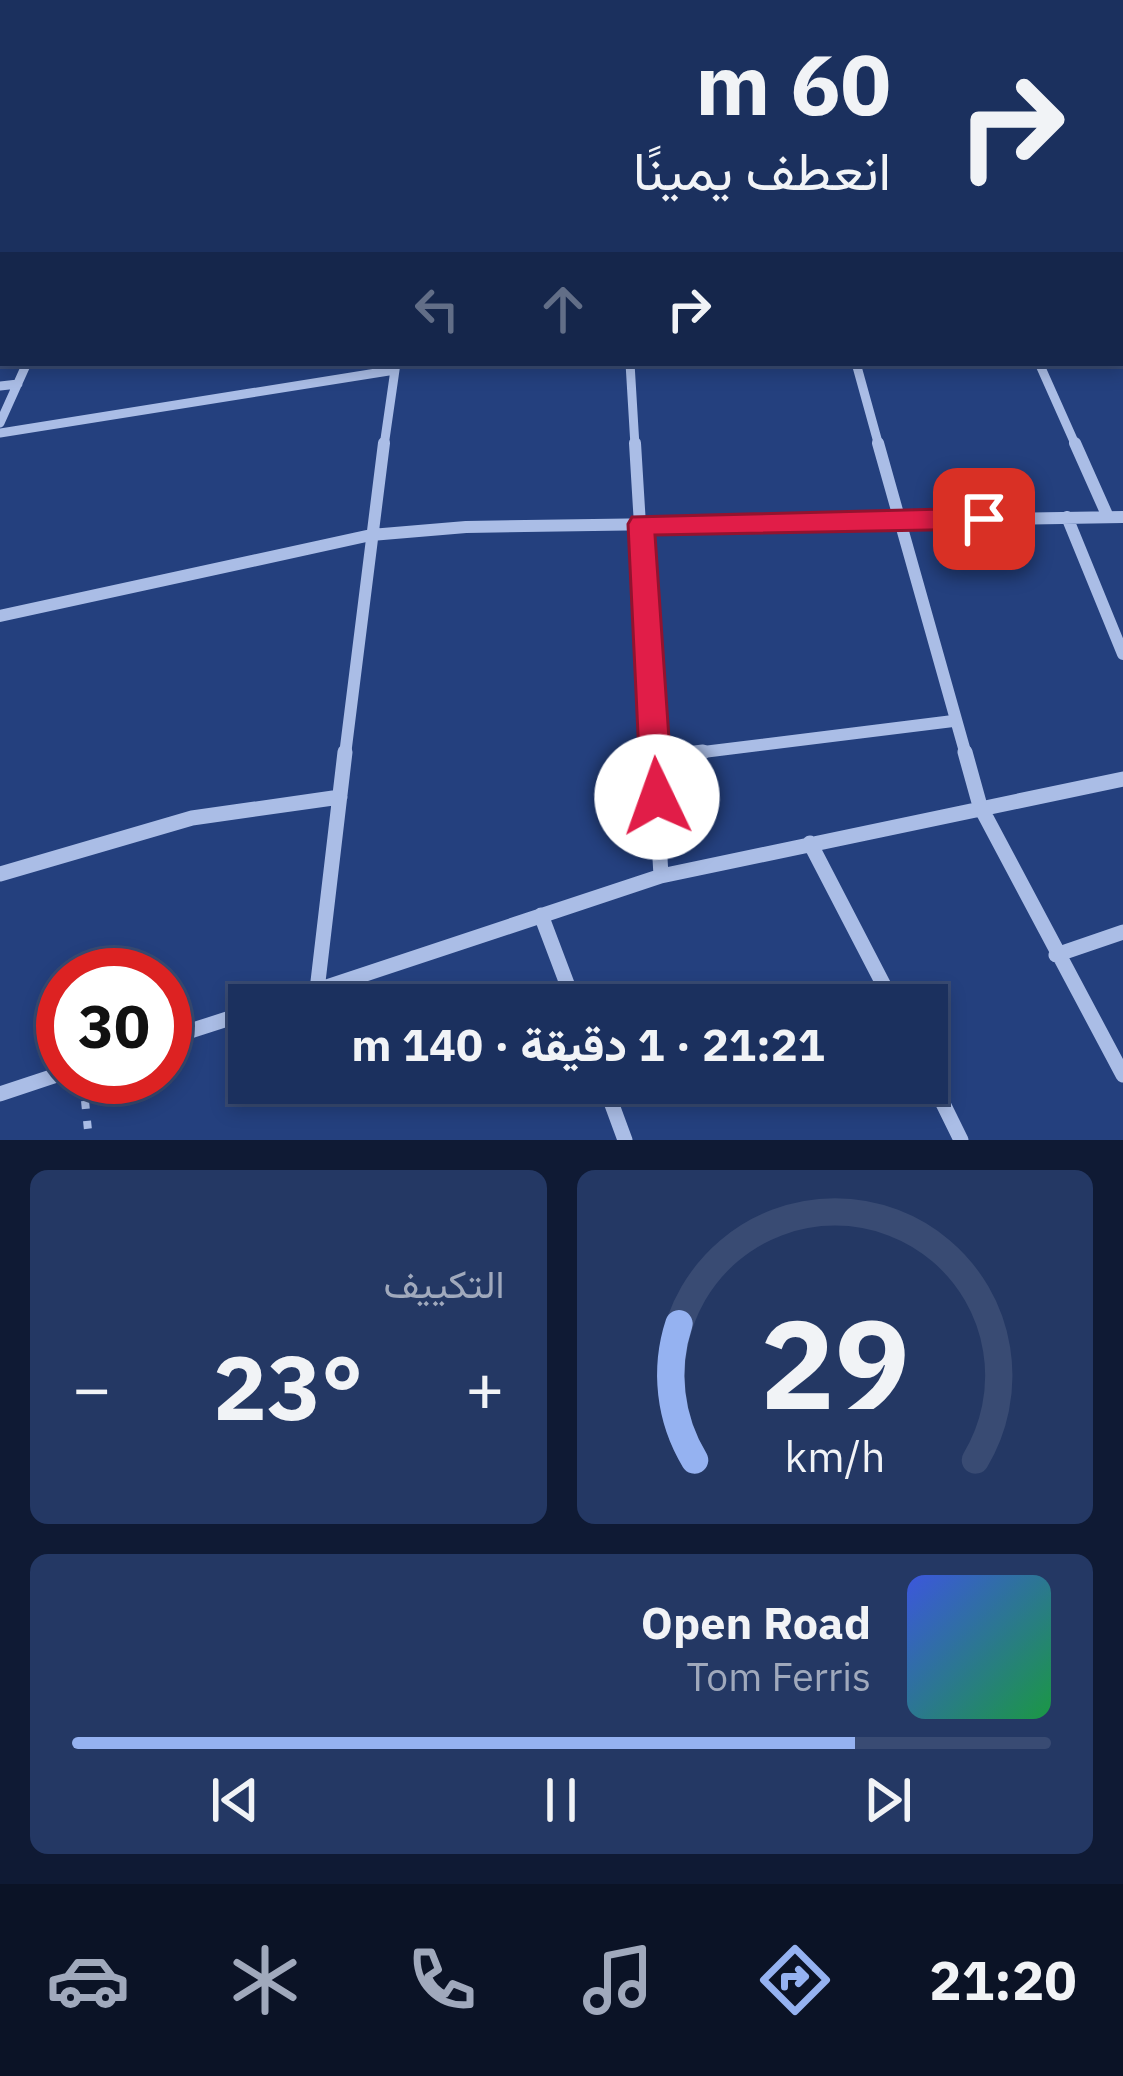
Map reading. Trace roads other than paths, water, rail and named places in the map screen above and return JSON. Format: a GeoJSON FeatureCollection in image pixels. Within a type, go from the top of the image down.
{"type":"FeatureCollection","features":[{"type":"Feature","properties":{"kind":"street"},"geometry":{"type":"LineString","coordinates":[[0,423],[27,366]]}},
{"type":"Feature","properties":{"kind":"street"},"geometry":{"type":"LineString","coordinates":[[0,434],[396,366],[370,535],[318,984]]}},
{"type":"Feature","properties":{"kind":"street"},"geometry":{"type":"LineString","coordinates":[[630,366],[661,876]]}},
{"type":"Feature","properties":{"kind":"street"},"geometry":{"type":"LineString","coordinates":[[857,366],[980,806],[1123,1075]]}},
{"type":"Feature","properties":{"kind":"street"},"geometry":{"type":"LineString","coordinates":[[1041,366],[1108,517]]}},
{"type":"Feature","properties":{"kind":"street"},"geometry":{"type":"LineString","coordinates":[[0,386],[18,384]]}},
{"type":"Feature","properties":{"kind":"street"},"geometry":{"type":"LineString","coordinates":[[0,616],[370,535],[500,525],[1123,517]]}},
{"type":"Feature","properties":{"kind":"street"},"geometry":{"type":"LineString","coordinates":[[1067,518],[1123,654]]}},
{"type":"Feature","properties":{"kind":"street"},"geometry":{"type":"LineString","coordinates":[[655,758],[953,722]]}},
{"type":"Feature","properties":{"kind":"street"},"geometry":{"type":"LineString","coordinates":[[335,984],[661,876],[1123,779]]}},
{"type":"Feature","properties":{"kind":"street"},"geometry":{"type":"LineString","coordinates":[[0,874],[193,818],[340,796]]}},
{"type":"Feature","properties":{"kind":"street"},"geometry":{"type":"LineString","coordinates":[[810,843],[883,984]]}},
{"type":"Feature","properties":{"kind":"street"},"geometry":{"type":"LineString","coordinates":[[542,915],[567,984]]}},
{"type":"Feature","properties":{"kind":"street"},"geometry":{"type":"LineString","coordinates":[[1056,955],[1123,932]]}},
{"type":"Feature","properties":{"kind":"street"},"geometry":{"type":"LineString","coordinates":[[192,1031],[228,1019]]}},
{"type":"Feature","properties":{"kind":"street"},"geometry":{"type":"LineString","coordinates":[[0,1094],[36,1081]]}},
{"type":"Feature","properties":{"kind":"street"},"geometry":{"type":"LineString","coordinates":[[612,1104],[625,1140]]}},
{"type":"Feature","properties":{"kind":"street"},"geometry":{"type":"LineString","coordinates":[[943,1104],[961,1140]]}}]}
